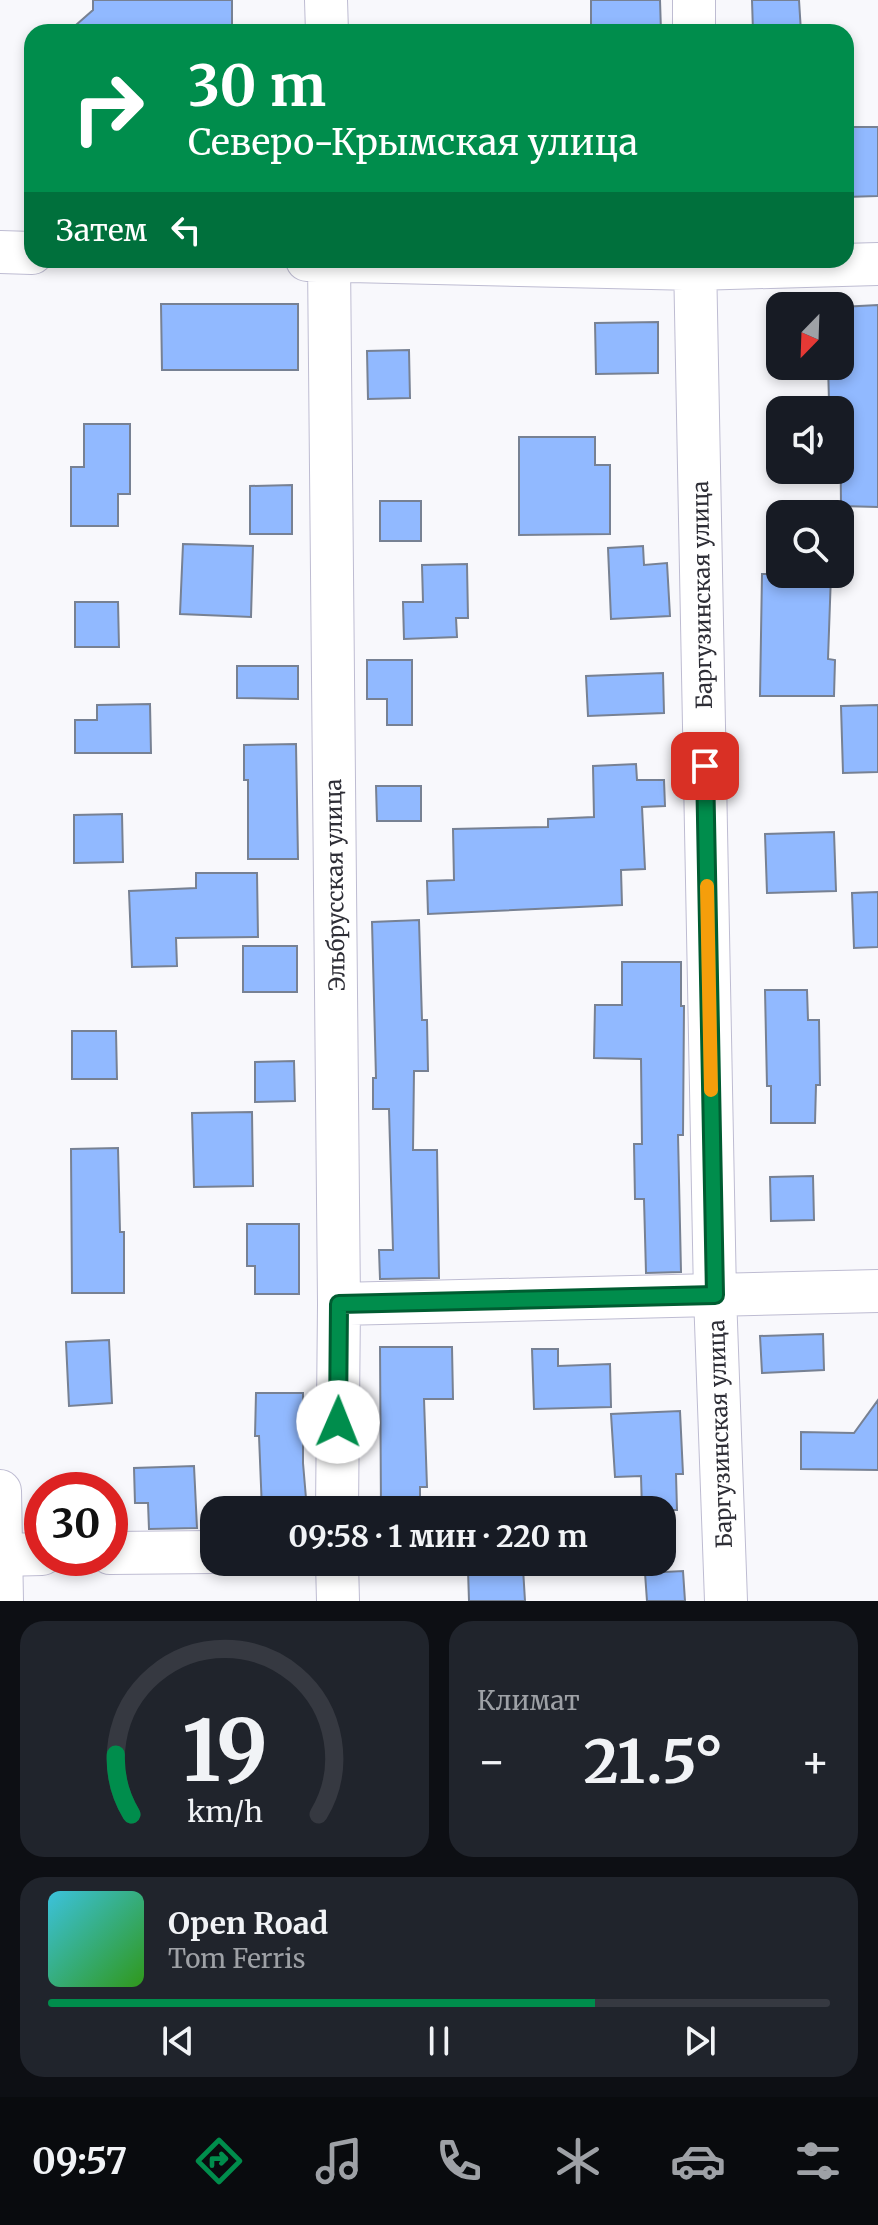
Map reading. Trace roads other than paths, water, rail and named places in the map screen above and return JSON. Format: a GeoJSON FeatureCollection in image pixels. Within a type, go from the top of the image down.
{"type":"FeatureCollection","features":[{"type":"Feature","properties":{"kind":"street"},"geometry":{"type":"LineString","coordinates":[[326,0],[327,24]]}},
{"type":"Feature","properties":{"kind":"street"},"geometry":{"type":"LineString","coordinates":[[694,0],[694,24]]}},
{"type":"Feature","properties":{"kind":"street"},"geometry":{"type":"LineString","coordinates":[[0,252],[24,253]]}},
{"type":"Feature","properties":{"kind":"street"},"geometry":{"type":"LineString","coordinates":[[854,264],[878,264]]}},
{"type":"Feature","properties":{"kind":"street","name":"Эльбрусская улица"},"geometry":{"type":"LineString","coordinates":[[329,268],[339,1304],[337,1496]]}},
{"type":"Feature","properties":{"kind":"street","name":"Баргузинская улица"},"geometry":{"type":"LineString","coordinates":[[695,268],[715,1295],[726,1601]]}},
{"type":"Feature","properties":{"kind":"street"},"geometry":{"type":"LineString","coordinates":[[339,1304],[878,1291]]}},
{"type":"Feature","properties":{"kind":"street"},"geometry":{"type":"LineString","coordinates":[[0,1491],[0,1514],[22,1554],[2,1601]]}},
{"type":"Feature","properties":{"kind":"street"},"geometry":{"type":"LineString","coordinates":[[128,1553],[200,1552]]}},
{"type":"Feature","properties":{"kind":"street"},"geometry":{"type":"LineString","coordinates":[[337,1576],[338,1601]]}}]}
